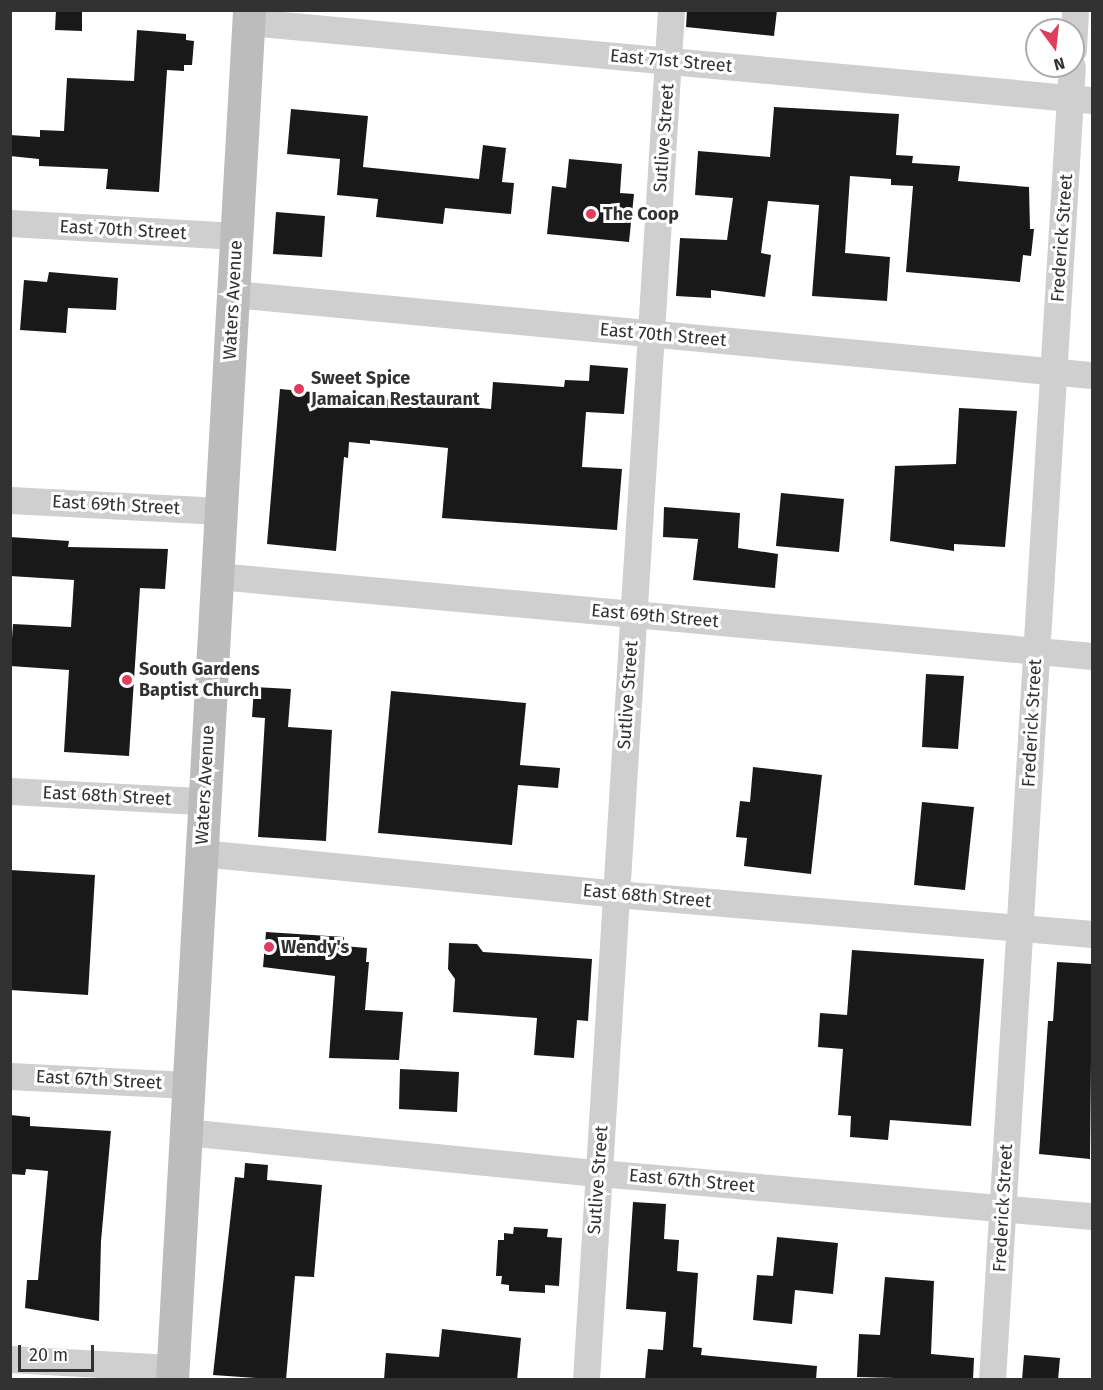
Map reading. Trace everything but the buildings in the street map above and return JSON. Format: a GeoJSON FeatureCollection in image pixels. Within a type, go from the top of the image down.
{"type":"FeatureCollection","features":[{"type":"Feature","properties":{"kind":"main road","name":"Waters Avenue"},"geometry":{"type":"LineString","coordinates":[[172,1374],[249,16]]}},
{"type":"Feature","properties":{"kind":"street","name":"Sutlive Street"},"geometry":{"type":"LineString","coordinates":[[586,1380],[671,10]]}},
{"type":"Feature","properties":{"kind":"street","name":"East 71st Street"},"geometry":{"type":"LineString","coordinates":[[249,16],[668,61],[1081,99]]}},
{"type":"Feature","properties":{"kind":"street","name":"Frederick Street"},"geometry":{"type":"LineString","coordinates":[[992,1380],[1053,371],[1081,99],[1075,78]]}},
{"type":"Feature","properties":{"kind":"street","name":"East 70th Street"},"geometry":{"type":"LineString","coordinates":[[10,223],[236,237]]}},
{"type":"Feature","properties":{"kind":"street","name":"East 70th Street"},"geometry":{"type":"LineString","coordinates":[[233,294],[1092,375]]}},
{"type":"Feature","properties":{"kind":"street","name":"East 69th Street"},"geometry":{"type":"LineString","coordinates":[[10,500],[221,511]]}},
{"type":"Feature","properties":{"kind":"street","name":"East 69th Street"},"geometry":{"type":"LineString","coordinates":[[217,576],[1092,656]]}},
{"type":"Feature","properties":{"kind":"street","name":"East 68th Street"},"geometry":{"type":"LineString","coordinates":[[10,791],[204,801]]}},
{"type":"Feature","properties":{"kind":"street","name":"East 68th Street"},"geometry":{"type":"LineString","coordinates":[[201,853],[616,894],[1020,926],[1092,934]]}},
{"type":"Feature","properties":{"kind":"street","name":"East 67th Street"},"geometry":{"type":"LineString","coordinates":[[10,1076],[188,1085]]}},
{"type":"Feature","properties":{"kind":"street","name":"East 67th Street"},"geometry":{"type":"LineString","coordinates":[[185,1132],[598,1173],[1092,1216]]}},
{"type":"Feature","properties":{"kind":"street"},"geometry":{"type":"LineString","coordinates":[[10,1359],[172,1374]]}},
{"type":"Feature","properties":{"kind":"place","name":"The Coop"},"geometry":{"type":"Point","coordinates":[591,214]}},
{"type":"Feature","properties":{"kind":"place","name":"Sweet Spice Jamaican Restaurant"},"geometry":{"type":"Point","coordinates":[299,389]}},
{"type":"Feature","properties":{"kind":"place","name":"South Gardens Baptist Church"},"geometry":{"type":"Point","coordinates":[127,680]}},
{"type":"Feature","properties":{"kind":"place","name":"Wendy's"},"geometry":{"type":"Point","coordinates":[269,947]}}]}
